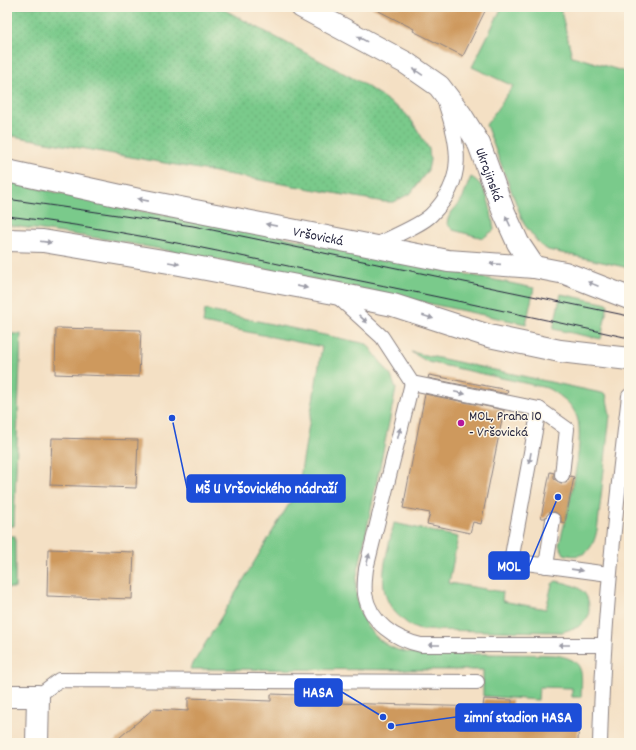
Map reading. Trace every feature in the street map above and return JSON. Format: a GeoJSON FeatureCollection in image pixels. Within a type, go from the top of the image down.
{"type":"FeatureCollection","features":[{"type":"Feature","properties":{"kind":"main road","name":"Ukrajinská"},"geometry":{"type":"LineString","coordinates":[[302,7],[406,63],[439,86],[461,115],[479,144],[503,210],[518,243],[534,267]]}},
{"type":"Feature","properties":{"kind":"main road","name":"Vršovická"},"geometry":{"type":"LineString","coordinates":[[7,171],[139,200],[448,261],[534,267],[565,273],[629,298]]}},
{"type":"Feature","properties":{"kind":"main road"},"geometry":{"type":"LineString","coordinates":[[7,240],[43,242],[153,259],[334,293],[393,305],[489,336],[560,351],[629,359]]}},
{"type":"Feature","properties":{"kind":"main road"},"geometry":{"type":"LineString","coordinates":[[7,696],[38,696],[37,743]]}},
{"type":"Feature","properties":{"kind":"lane","name":"Ukrajinská"},"geometry":{"type":"LineString","coordinates":[[374,246],[430,216],[444,198],[457,174],[458,149],[450,118],[439,86]]}},
{"type":"Feature","properties":{"kind":"lane"},"geometry":{"type":"LineString","coordinates":[[334,293],[382,336],[412,383],[538,409],[568,429],[562,475]]}},
{"type":"Feature","properties":{"kind":"lane"},"geometry":{"type":"LineString","coordinates":[[412,383],[366,569],[365,593],[374,617],[388,632],[404,641],[421,645],[603,644]]}},
{"type":"Feature","properties":{"kind":"lane"},"geometry":{"type":"LineString","coordinates":[[600,743],[603,644],[609,574],[629,396]]}},
{"type":"Feature","properties":{"kind":"lane"},"geometry":{"type":"LineString","coordinates":[[538,409],[511,561],[609,574]]}},
{"type":"Feature","properties":{"kind":"lane"},"geometry":{"type":"LineString","coordinates":[[546,566],[553,520]]}},
{"type":"Feature","properties":{"kind":"lane"},"geometry":{"type":"LineString","coordinates":[[38,696],[59,680],[477,682]]}},
{"type":"Feature","properties":{"kind":"green space"},"geometry":{"type":"Polygon","coordinates":[[[7,7],[219,7],[362,83],[404,112],[412,121],[429,149],[430,160],[428,170],[411,193],[394,202],[384,202],[7,135],[7,7]]]}},
{"type":"Feature","properties":{"kind":"green space"},"geometry":{"type":"Polygon","coordinates":[[[502,7],[560,7],[572,56],[629,73],[629,268],[548,250],[540,245],[524,224],[486,125],[513,86],[472,67],[502,7]]]}},
{"type":"Feature","properties":{"kind":"green space"},"geometry":{"type":"Polygon","coordinates":[[[471,177],[482,187],[488,200],[492,215],[494,230],[483,238],[453,230],[447,224],[449,216],[460,202],[471,177]]]}},
{"type":"Feature","properties":{"kind":"green space"},"geometry":{"type":"Polygon","coordinates":[[[10,182],[129,209],[216,223],[534,288],[526,324],[256,267],[111,240],[7,225],[7,204],[10,182]]]}},
{"type":"Feature","properties":{"kind":"green space"},"geometry":{"type":"Polygon","coordinates":[[[561,294],[608,304],[601,339],[553,329],[561,294]]]}},
{"type":"Feature","properties":{"kind":"green space"},"geometry":{"type":"Polygon","coordinates":[[[205,310],[367,344],[391,376],[396,389],[356,581],[357,601],[363,619],[374,635],[391,647],[406,652],[432,654],[555,655],[565,657],[577,663],[580,668],[582,680],[581,697],[572,697],[572,688],[539,687],[538,700],[483,696],[483,670],[190,669],[298,489],[322,347],[203,323],[205,310]]]}},
{"type":"Feature","properties":{"kind":"green space"},"geometry":{"type":"Polygon","coordinates":[[[7,334],[21,334],[14,526],[7,526],[7,334]]]}},
{"type":"Feature","properties":{"kind":"green space"},"geometry":{"type":"Polygon","coordinates":[[[411,352],[606,394],[610,415],[597,532],[589,550],[585,553],[572,556],[564,554],[559,545],[574,480],[579,444],[577,417],[569,404],[547,388],[428,362],[411,352]]]}},
{"type":"Feature","properties":{"kind":"green space"},"geometry":{"type":"Polygon","coordinates":[[[394,523],[458,537],[449,583],[503,592],[502,601],[546,609],[552,584],[556,581],[577,587],[586,595],[589,608],[588,617],[578,627],[562,632],[422,630],[413,627],[401,618],[392,608],[386,597],[384,586],[385,561],[394,523]]]}},
{"type":"Feature","properties":{"kind":"green space"},"geometry":{"type":"Polygon","coordinates":[[[7,536],[15,536],[15,588],[7,588],[7,536]]]}},
{"type":"Feature","properties":{"kind":"building"},"geometry":{"type":"Polygon","coordinates":[[[371,7],[487,7],[463,56],[413,31],[414,29],[371,7]]]}},
{"type":"Feature","properties":{"kind":"building"},"geometry":{"type":"Polygon","coordinates":[[[56,328],[141,330],[139,377],[55,374],[56,328]]]}},
{"type":"Feature","properties":{"kind":"building"},"geometry":{"type":"Polygon","coordinates":[[[429,375],[508,390],[507,394],[428,378],[429,375]]]}},
{"type":"Feature","properties":{"kind":"building","name":"MOL, Praha 10 - Vršovická"},"geometry":{"type":"Polygon","coordinates":[[[425,394],[504,410],[481,524],[473,522],[470,533],[427,524],[430,513],[403,508],[425,394]]]}},
{"type":"Feature","properties":{"kind":"building"},"geometry":{"type":"Polygon","coordinates":[[[52,438],[138,440],[136,488],[50,485],[52,438]]]}},
{"type":"Feature","properties":{"kind":"building"},"geometry":{"type":"Polygon","coordinates":[[[550,472],[554,473],[554,479],[561,483],[566,483],[570,476],[574,477],[565,523],[561,522],[561,517],[555,512],[550,512],[545,518],[541,518],[550,472]]]}},
{"type":"Feature","properties":{"kind":"building"},"geometry":{"type":"Polygon","coordinates":[[[48,549],[134,552],[132,599],[47,596],[48,549]]]}},
{"type":"Feature","properties":{"kind":"building"},"geometry":{"type":"Polygon","coordinates":[[[271,694],[300,695],[300,702],[483,707],[484,699],[512,700],[512,708],[579,710],[578,743],[113,743],[153,709],[188,711],[188,698],[271,701],[271,694]]]}},
{"type":"Feature","properties":{"kind":"tram line"},"geometry":{"type":"LineString","coordinates":[[7,199],[193,226],[629,316]]}},
{"type":"Feature","properties":{"kind":"tram line"},"geometry":{"type":"LineString","coordinates":[[7,216],[81,226],[192,246],[629,338]]}},
{"type":"Feature","properties":{"kind":"place","name":"MŠ U Vršovického nádraží"},"geometry":{"type":"Point","coordinates":[172,418]}},
{"type":"Feature","properties":{"kind":"place","name":"MOL, Praha 10 - Vršovická"},"geometry":{"type":"Point","coordinates":[461,423]}},
{"type":"Feature","properties":{"kind":"place","name":"MOL"},"geometry":{"type":"Point","coordinates":[558,497]}},
{"type":"Feature","properties":{"kind":"place","name":"HASA"},"geometry":{"type":"Point","coordinates":[383,717]}},
{"type":"Feature","properties":{"kind":"place","name":"zimní stadion HASA"},"geometry":{"type":"Point","coordinates":[391,726]}}]}
